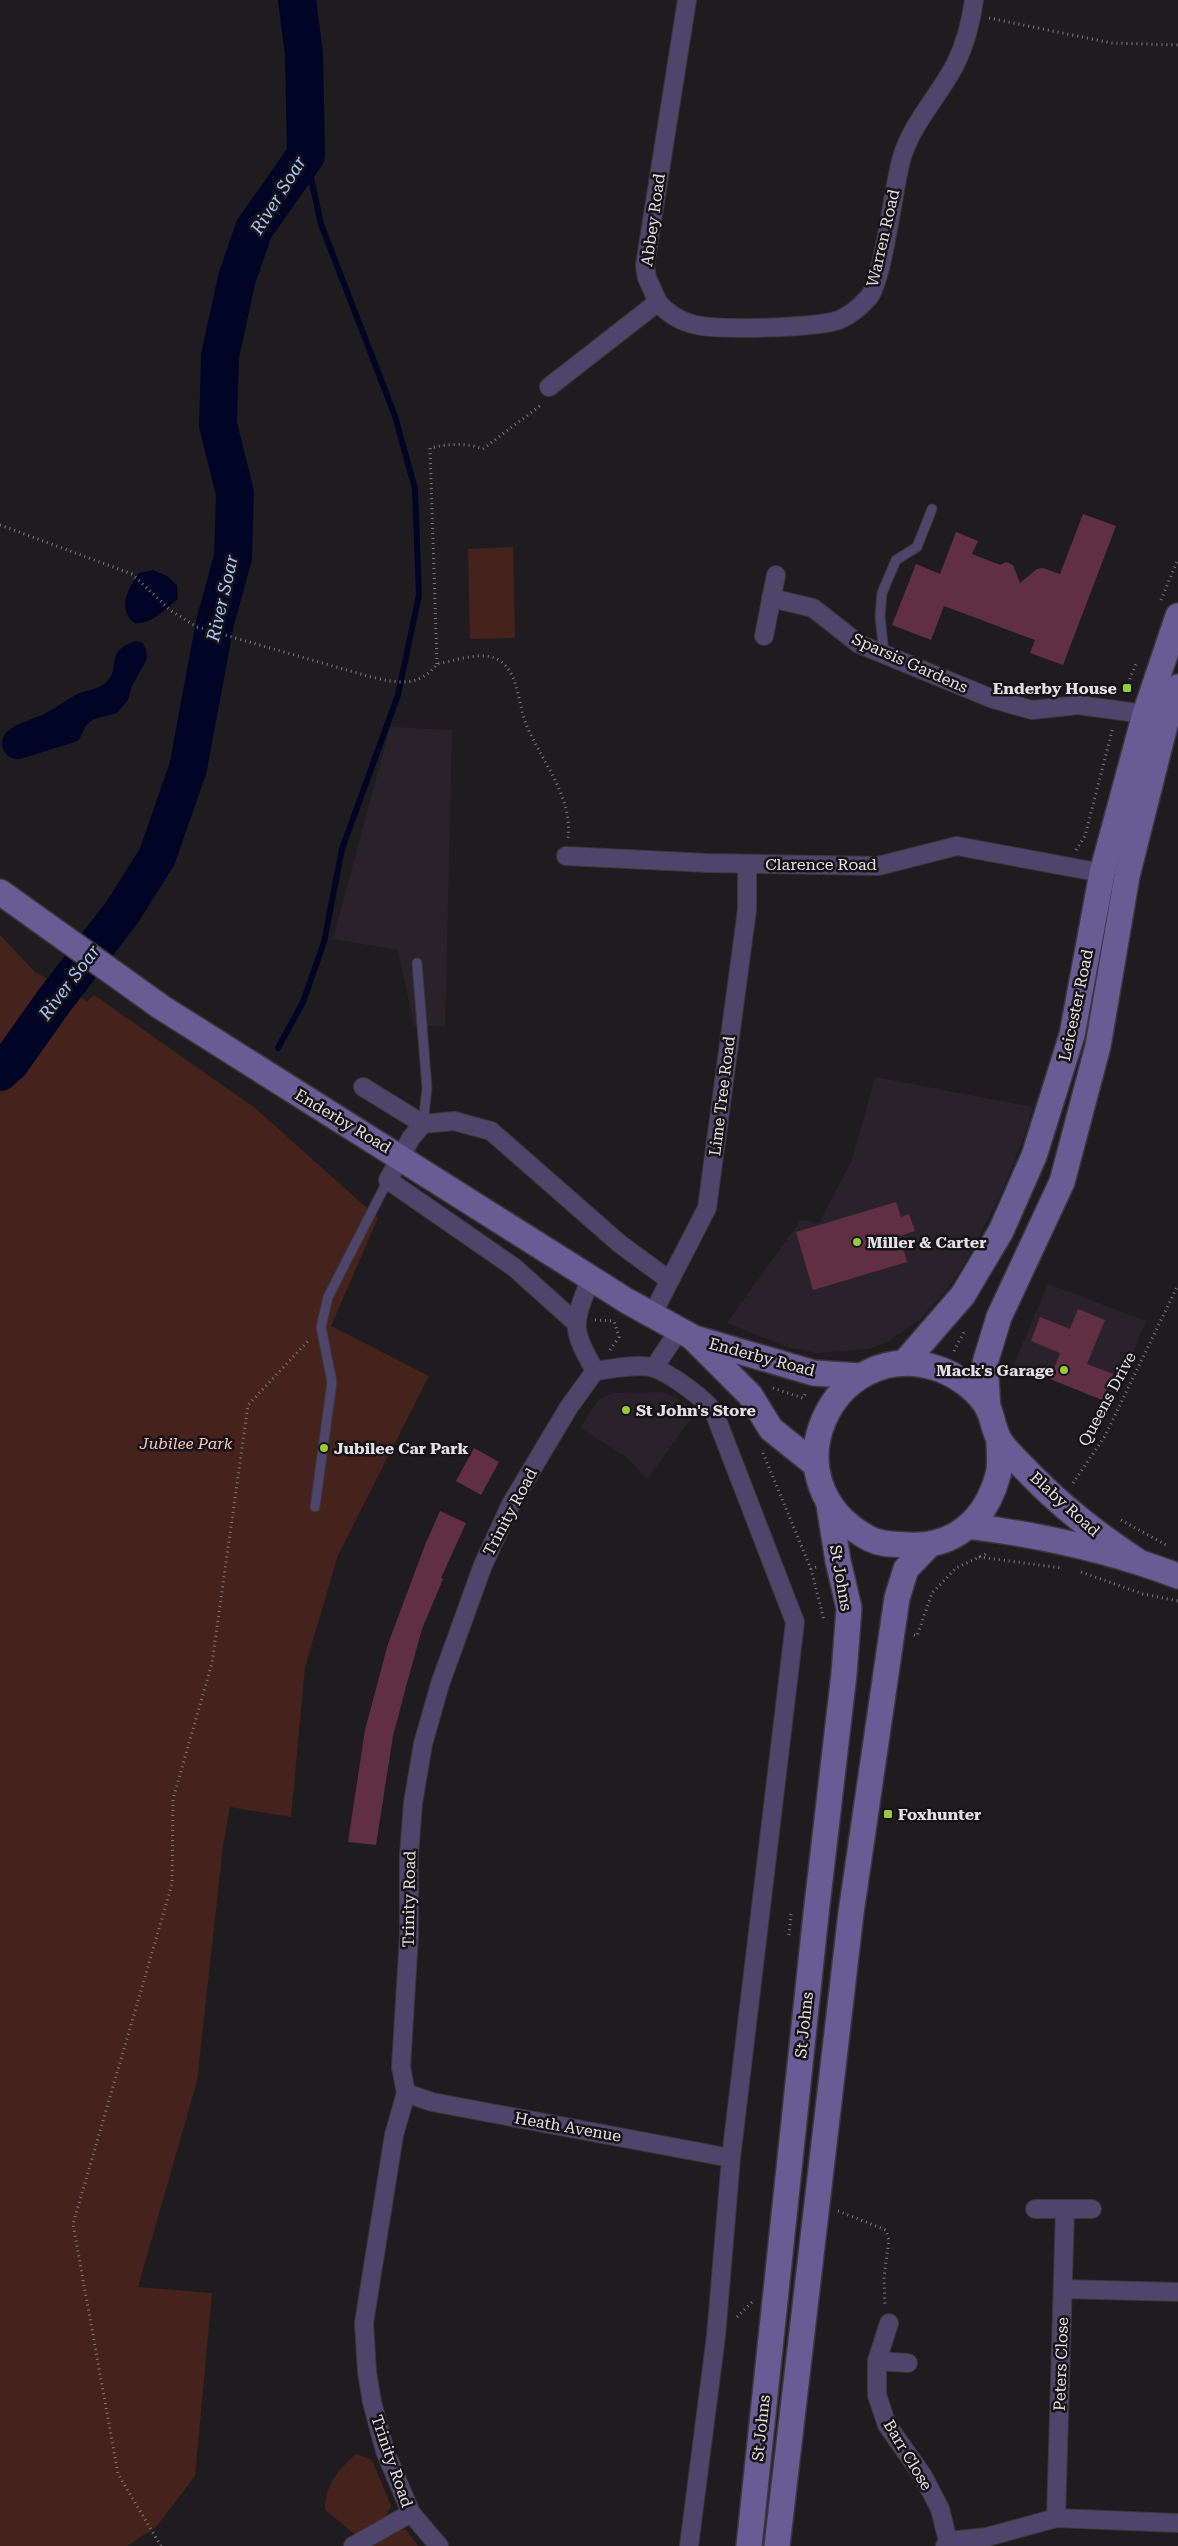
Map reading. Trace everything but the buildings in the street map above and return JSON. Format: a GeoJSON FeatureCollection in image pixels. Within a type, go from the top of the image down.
{"type":"FeatureCollection","features":[{"type":"Feature","properties":{"kind":"main road","name":"Leicester Road"},"geometry":{"type":"LineString","coordinates":[[904,1363],[963,1295],[1001,1231],[1034,1156],[1072,1035],[1102,873],[1145,714],[1178,616]]}},
{"type":"Feature","properties":{"kind":"main road","name":"Leicester Road"},"geometry":{"type":"LineString","coordinates":[[988,1408],[985,1364],[999,1317],[1062,1182],[1098,1046],[1128,876],[1166,717],[1178,687]]}},
{"type":"Feature","properties":{"kind":"main road","name":"Enderby Road"},"geometry":{"type":"LineString","coordinates":[[0,892],[37,916],[161,1007],[334,1117],[401,1157],[590,1279],[652,1315],[686,1334],[814,1373],[860,1376]]}},
{"type":"Feature","properties":{"kind":"main road","name":"Enderby Road"},"geometry":{"type":"LineString","coordinates":[[686,1334],[750,1395],[770,1429],[816,1465]]}},
{"type":"Feature","properties":{"kind":"main road"},"geometry":{"type":"LineString","coordinates":[[904,1363],[936,1368],[966,1383],[988,1408],[999,1440],[999,1473],[987,1504],[968,1526],[950,1538],[928,1546],[878,1543],[851,1529],[829,1505],[819,1484],[816,1465],[819,1430],[834,1400],[860,1376],[882,1367],[904,1363]]}},
{"type":"Feature","properties":{"kind":"main road","name":"Blaby Road"},"geometry":{"type":"LineString","coordinates":[[999,1440],[1059,1503],[1090,1529],[1136,1560]]}},
{"type":"Feature","properties":{"kind":"main road","name":"St Johns"},"geometry":{"type":"LineString","coordinates":[[749,2546],[849,1608],[838,1561],[829,1505]]}},
{"type":"Feature","properties":{"kind":"main road","name":"Blaby Road"},"geometry":{"type":"LineString","coordinates":[[968,1526],[1027,1534],[1136,1560],[1178,1576]]}},
{"type":"Feature","properties":{"kind":"main road","name":"St Johns"},"geometry":{"type":"LineString","coordinates":[[777,2546],[815,2204],[830,2104],[851,1913],[897,1598],[906,1568],[928,1546]]}},
{"type":"Feature","properties":{"kind":"street","name":"Abbey Road"},"geometry":{"type":"LineString","coordinates":[[658,302],[646,278],[645,264],[687,0]]}},
{"type":"Feature","properties":{"kind":"street","name":"Warren Road"},"geometry":{"type":"LineString","coordinates":[[658,302],[666,312],[679,319],[709,327],[821,324],[840,319],[856,310],[870,295],[878,276],[895,186],[909,136],[955,65],[973,8]]}},
{"type":"Feature","properties":{"kind":"street"},"geometry":{"type":"LineString","coordinates":[[549,387],[658,302]]}},
{"type":"Feature","properties":{"kind":"street"},"geometry":{"type":"LineString","coordinates":[[764,636],[776,575]]}},
{"type":"Feature","properties":{"kind":"street","name":"Sparsis Gardens"},"geometry":{"type":"LineString","coordinates":[[771,598],[814,608],[859,644],[993,699],[1032,710],[1078,705],[1145,714]]}},
{"type":"Feature","properties":{"kind":"street","name":"Clarence Road"},"geometry":{"type":"LineString","coordinates":[[566,856],[747,864],[878,866],[957,846],[1102,873]]}},
{"type":"Feature","properties":{"kind":"street","name":"Lime Tree Road"},"geometry":{"type":"LineString","coordinates":[[652,1315],[707,1208],[747,910],[747,864]]}},
{"type":"Feature","properties":{"kind":"street"},"geometry":{"type":"LineString","coordinates":[[363,1087],[423,1124],[454,1121],[490,1130],[620,1244],[670,1280]]}},
{"type":"Feature","properties":{"kind":"street"},"geometry":{"type":"LineString","coordinates":[[423,1124],[411,1138],[388,1180],[515,1268],[575,1322]]}},
{"type":"Feature","properties":{"kind":"street"},"geometry":{"type":"LineString","coordinates":[[590,1279],[575,1322],[580,1344],[595,1371],[621,1367],[654,1368],[704,1399],[714,1412],[795,1622],[731,2158],[716,2336],[689,2546]]}},
{"type":"Feature","properties":{"kind":"street"},"geometry":{"type":"LineString","coordinates":[[654,1368],[686,1334]]}},
{"type":"Feature","properties":{"kind":"street","name":"Trinity Road"},"geometry":{"type":"LineString","coordinates":[[439,2546],[411,2514],[386,2450],[372,2402],[367,2372],[364,2323],[394,2135],[406,2093],[401,2067],[409,1936],[409,1856],[413,1803],[428,1727],[455,1638],[487,1556],[511,1504],[569,1407],[595,1371]]}},
{"type":"Feature","properties":{"kind":"street","name":"Heath Avenue"},"geometry":{"type":"LineString","coordinates":[[406,2093],[432,2102],[731,2158]]}},
{"type":"Feature","properties":{"kind":"street"},"geometry":{"type":"LineString","coordinates":[[1035,2209],[1092,2209]]}},
{"type":"Feature","properties":{"kind":"street","name":"Peters Close"},"geometry":{"type":"LineString","coordinates":[[1056,2518],[1065,2209]]}},
{"type":"Feature","properties":{"kind":"street"},"geometry":{"type":"LineString","coordinates":[[1063,2289],[1178,2292]]}},
{"type":"Feature","properties":{"kind":"street","name":"Barr Close"},"geometry":{"type":"LineString","coordinates":[[889,2323],[876,2361],[878,2395],[888,2425],[924,2476],[940,2509],[947,2543]]}},
{"type":"Feature","properties":{"kind":"street"},"geometry":{"type":"LineString","coordinates":[[876,2361],[908,2363]]}},
{"type":"Feature","properties":{"kind":"street"},"geometry":{"type":"LineString","coordinates":[[353,2546],[411,2514]]}},
{"type":"Feature","properties":{"kind":"street"},"geometry":{"type":"LineString","coordinates":[[947,2543],[986,2538],[1056,2518],[1178,2523]]}},
{"type":"Feature","properties":{"kind":"lane"},"geometry":{"type":"LineString","coordinates":[[884,654],[880,616],[882,593],[896,560],[917,547],[932,509]]}},
{"type":"Feature","properties":{"kind":"lane"},"geometry":{"type":"LineString","coordinates":[[417,963],[427,1088],[423,1124]]}},
{"type":"Feature","properties":{"kind":"lane"},"geometry":{"type":"LineString","coordinates":[[315,1507],[332,1382],[321,1328],[328,1297],[388,1180]]}},
{"type":"Feature","properties":{"kind":"path"},"geometry":{"type":"LineString","coordinates":[[973,8],[1111,43],[1178,45]]}},
{"type":"Feature","properties":{"kind":"path"},"geometry":{"type":"LineString","coordinates":[[0,525],[132,574],[170,610],[196,627],[390,681],[410,682],[428,676],[437,664],[430,448],[448,444],[471,444],[483,449],[546,401],[549,387]]}},
{"type":"Feature","properties":{"kind":"path"},"geometry":{"type":"LineString","coordinates":[[437,664],[486,655],[498,660],[509,671],[526,724],[555,780],[570,823],[566,856]]}},
{"type":"Feature","properties":{"kind":"path","name":"Queens Drive"},"geometry":{"type":"LineString","coordinates":[[1069,1488],[1105,1436],[1178,1285]]}},
{"type":"Feature","properties":{"kind":"path"},"geometry":{"type":"LineString","coordinates":[[968,1323],[953,1353],[985,1364]]}},
{"type":"Feature","properties":{"kind":"path"},"geometry":{"type":"LineString","coordinates":[[161,2546],[118,2474],[72,2224],[172,1884],[173,1799],[212,1663],[248,1405],[321,1328]]}},
{"type":"Feature","properties":{"kind":"path"},"geometry":{"type":"LineString","coordinates":[[750,1395],[762,1384],[803,1398],[814,1373]]}},
{"type":"Feature","properties":{"kind":"path"},"geometry":{"type":"LineString","coordinates":[[760,1446],[810,1568]]}},
{"type":"Feature","properties":{"kind":"path"},"geometry":{"type":"LineString","coordinates":[[1120,1519],[1170,1548]]}},
{"type":"Feature","properties":{"kind":"path"},"geometry":{"type":"LineString","coordinates":[[979,1557],[1064,1568]]}},
{"type":"Feature","properties":{"kind":"path"},"geometry":{"type":"LineString","coordinates":[[1074,1569],[1143,1594],[1178,1601]]}},
{"type":"Feature","properties":{"kind":"path"},"geometry":{"type":"LineString","coordinates":[[815,2204],[880,2226],[886,2230],[889,2240],[884,2277],[884,2311],[889,2323]]}},
{"type":"Feature","properties":{"kind":"shaded area"},"geometry":{"type":"Polygon","coordinates":[[[390,727],[452,730],[445,1027],[414,1025],[398,950],[333,939],[390,727]]]}},
{"type":"Feature","properties":{"kind":"shaded area"},"geometry":{"type":"Polygon","coordinates":[[[875,1077],[1033,1107],[1027,1129],[1000,1196],[962,1268],[944,1293],[919,1320],[887,1342],[868,1349],[818,1353],[787,1347],[727,1323],[801,1220],[819,1223],[852,1160],[875,1077]]]}},
{"type":"Feature","properties":{"kind":"shaded area"},"geometry":{"type":"Polygon","coordinates":[[[1048,1284],[1146,1321],[1112,1404],[1014,1364],[1048,1284]]]}},
{"type":"Feature","properties":{"kind":"shaded area"},"geometry":{"type":"Polygon","coordinates":[[[661,1392],[671,1395],[697,1410],[647,1479],[626,1457],[580,1428],[599,1399],[613,1393],[661,1392]]]}},
{"type":"Feature","properties":{"kind":"green space"},"geometry":{"type":"Polygon","coordinates":[[[513,547],[515,638],[470,639],[468,549],[513,547]]]}},
{"type":"Feature","properties":{"kind":"green space","name":"Jubilee Park"},"geometry":{"type":"Polygon","coordinates":[[[0,935],[35,972],[87,1001],[94,995],[255,1108],[378,1218],[331,1326],[429,1376],[338,1555],[305,1667],[291,1817],[230,1807],[223,1846],[197,2081],[138,2287],[212,2293],[195,2476],[156,2527],[127,2546],[0,2546],[0,935]]]}},
{"type":"Feature","properties":{"kind":"green space"},"geometry":{"type":"Polygon","coordinates":[[[356,2454],[372,2460],[391,2506],[385,2518],[356,2535],[325,2510],[325,2501],[330,2486],[338,2472],[356,2454]]]}},
{"type":"Feature","properties":{"kind":"green space"},"geometry":{"type":"Polygon","coordinates":[[[399,2529],[406,2530],[418,2546],[365,2546],[399,2529]]]}},
{"type":"Feature","properties":{"kind":"water"},"geometry":{"type":"Polygon","coordinates":[[[153,570],[167,576],[177,585],[178,599],[163,612],[147,622],[134,623],[126,611],[125,604],[128,592],[139,573],[153,570]]]}},
{"type":"Feature","properties":{"kind":"water"},"geometry":{"type":"Polygon","coordinates":[[[136,641],[143,643],[147,659],[132,686],[128,700],[117,713],[94,719],[86,725],[79,740],[72,743],[20,759],[11,758],[7,755],[3,748],[2,740],[8,731],[46,713],[80,693],[102,685],[110,678],[116,655],[126,645],[136,641]]]}},
{"type":"Feature","properties":{"kind":"waterway","name":"River Soar"},"geometry":{"type":"LineString","coordinates":[[0,1072],[10,1063],[54,1001],[123,911],[157,857],[188,768],[215,623],[233,557],[235,493],[218,425],[220,356],[237,278],[254,229],[306,155],[304,54],[297,0]]}},
{"type":"Feature","properties":{"kind":"waterway"},"geometry":{"type":"LineString","coordinates":[[278,1048],[303,1002],[324,942],[342,849],[398,695],[419,595],[415,489],[395,416],[321,224],[306,155]]}},
{"type":"Feature","properties":{"kind":"place","name":"Enderby House"},"geometry":{"type":"Point","coordinates":[1127,688]}},
{"type":"Feature","properties":{"kind":"place","name":"Miller & Carter"},"geometry":{"type":"Point","coordinates":[857,1242]}},
{"type":"Feature","properties":{"kind":"place","name":"Mack's Garage"},"geometry":{"type":"Point","coordinates":[1064,1370]}},
{"type":"Feature","properties":{"kind":"place","name":"St John's Store"},"geometry":{"type":"Point","coordinates":[626,1410]}},
{"type":"Feature","properties":{"kind":"place","name":"Jubilee Car Park"},"geometry":{"type":"Point","coordinates":[324,1448]}},
{"type":"Feature","properties":{"kind":"place","name":"Foxhunter"},"geometry":{"type":"Point","coordinates":[888,1814]}}]}
